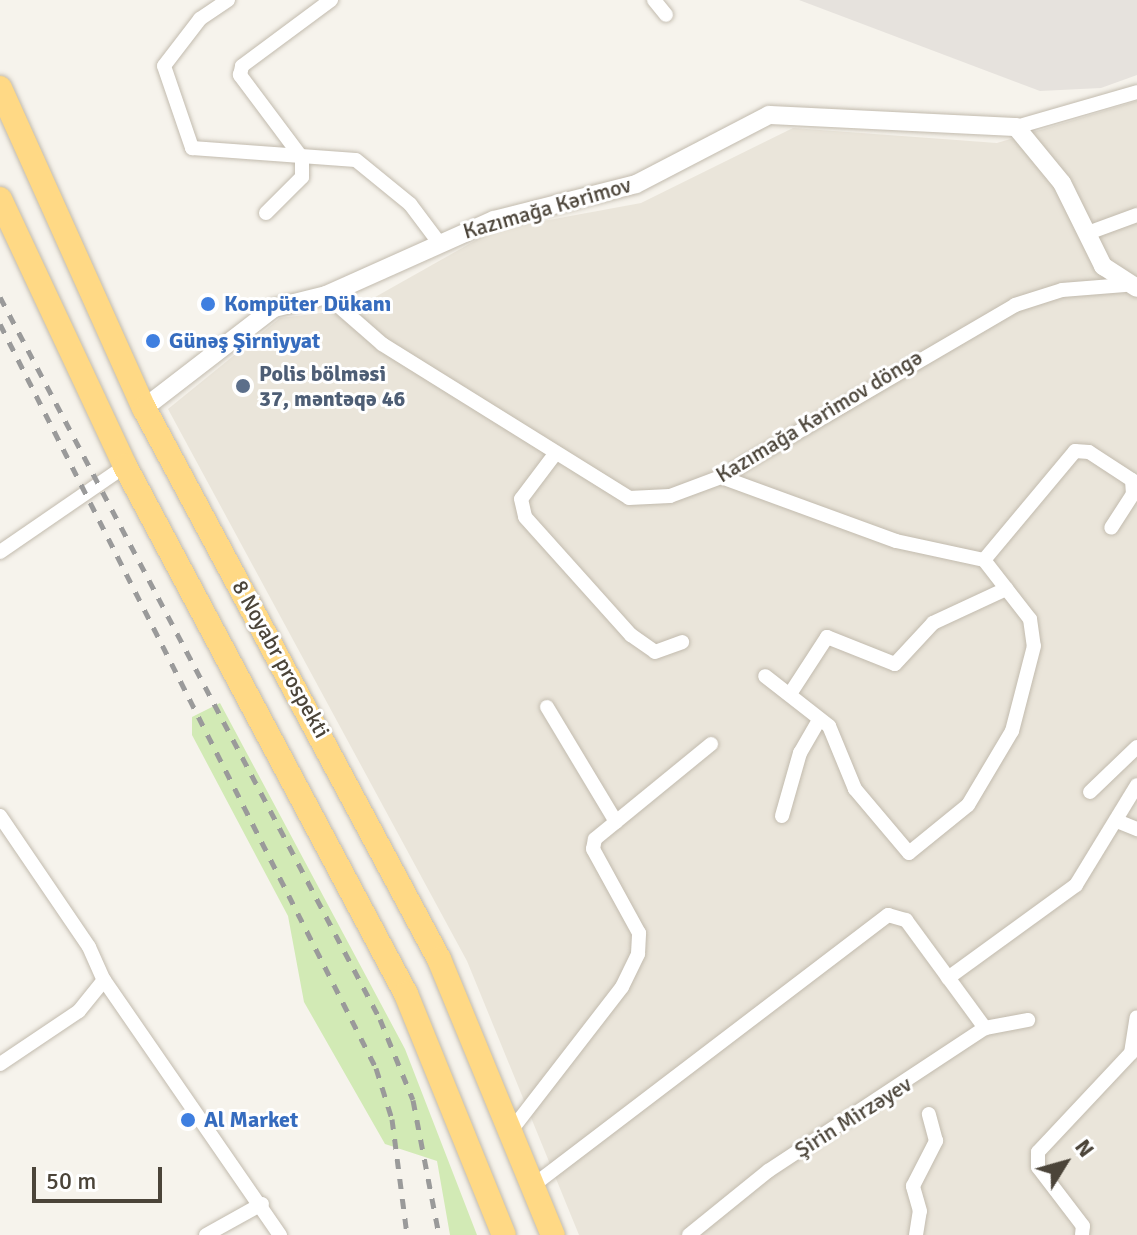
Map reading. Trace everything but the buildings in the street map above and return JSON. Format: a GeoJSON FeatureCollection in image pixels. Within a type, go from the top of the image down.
{"type":"FeatureCollection","features":[{"type":"Feature","properties":{"kind":"highway","name":"8 Noyabr prospekti"},"geometry":{"type":"LineString","coordinates":[[0,88],[144,408],[354,794],[439,959],[513,1128],[553,1235]]}},
{"type":"Feature","properties":{"kind":"highway","name":"8 Noyabr prospekti"},"geometry":{"type":"LineString","coordinates":[[0,199],[125,466],[406,994],[504,1235]]}},
{"type":"Feature","properties":{"kind":"street"},"geometry":{"type":"LineString","coordinates":[[228,0],[167,53],[164,66],[187,137],[202,151],[247,148],[372,167],[437,240]]}},
{"type":"Feature","properties":{"kind":"street"},"geometry":{"type":"LineString","coordinates":[[266,213],[302,177],[302,158],[240,75],[242,66],[331,0]]}},
{"type":"Feature","properties":{"kind":"street"},"geometry":{"type":"LineString","coordinates":[[654,0],[666,15]]}},
{"type":"Feature","properties":{"kind":"street"},"geometry":{"type":"LineString","coordinates":[[1131,287],[1103,266],[1062,183],[1016,127],[1137,92]]}},
{"type":"Feature","properties":{"kind":"street","name":"Kazımağa Kərimov"},"geometry":{"type":"LineString","coordinates":[[144,408],[274,308],[326,295],[437,240],[636,184],[769,115],[1016,127]]}},
{"type":"Feature","properties":{"kind":"street"},"geometry":{"type":"LineString","coordinates":[[1088,233],[1137,215]]}},
{"type":"Feature","properties":{"kind":"street","name":"Kazımağa Kərimov döngə"},"geometry":{"type":"LineString","coordinates":[[326,295],[382,344],[629,498],[670,496],[721,477],[1015,305],[1062,290],[1131,287]]}},
{"type":"Feature","properties":{"kind":"street"},"geometry":{"type":"LineString","coordinates":[[984,560],[1075,451],[1089,452],[1132,480],[1133,494],[1111,528]]}},
{"type":"Feature","properties":{"kind":"street"},"geometry":{"type":"LineString","coordinates":[[555,454],[521,499],[525,517],[631,635],[655,652],[682,642]]}},
{"type":"Feature","properties":{"kind":"street"},"geometry":{"type":"LineString","coordinates":[[0,552],[125,466]]}},
{"type":"Feature","properties":{"kind":"street"},"geometry":{"type":"LineString","coordinates":[[721,477],[896,541],[984,560],[1030,619],[1034,646],[1012,731],[968,805],[909,853],[855,789],[836,737],[820,719],[765,676]]}},
{"type":"Feature","properties":{"kind":"street"},"geometry":{"type":"LineString","coordinates":[[790,694],[827,637],[895,664],[933,623],[1006,589]]}},
{"type":"Feature","properties":{"kind":"street"},"geometry":{"type":"LineString","coordinates":[[547,707],[616,822]]}},
{"type":"Feature","properties":{"kind":"street"},"geometry":{"type":"LineString","coordinates":[[782,816],[800,753],[820,719]]}},
{"type":"Feature","properties":{"kind":"street"},"geometry":{"type":"LineString","coordinates":[[513,1128],[622,987],[638,954],[639,933],[593,849],[616,822],[711,744]]}},
{"type":"Feature","properties":{"kind":"street"},"geometry":{"type":"LineString","coordinates":[[1090,792],[1137,747]]}},
{"type":"Feature","properties":{"kind":"street"},"geometry":{"type":"LineString","coordinates":[[948,978],[1076,885],[1137,785]]}},
{"type":"Feature","properties":{"kind":"street"},"geometry":{"type":"LineString","coordinates":[[0,816],[89,947],[104,980],[262,1204],[280,1235]]}},
{"type":"Feature","properties":{"kind":"street"},"geometry":{"type":"LineString","coordinates":[[1117,821],[1137,829]]}},
{"type":"Feature","properties":{"kind":"street"},"geometry":{"type":"LineString","coordinates":[[535,1184],[888,915],[906,920],[985,1028]]}},
{"type":"Feature","properties":{"kind":"street"},"geometry":{"type":"LineString","coordinates":[[0,1064],[79,1011],[104,980]]}},
{"type":"Feature","properties":{"kind":"street"},"geometry":{"type":"LineString","coordinates":[[1082,1235],[1083,1226],[1038,1167],[1038,1152],[1131,1053],[1137,1017]]}},
{"type":"Feature","properties":{"kind":"street","name":"Şirin Mirzəyev"},"geometry":{"type":"LineString","coordinates":[[689,1235],[768,1171],[985,1028],[1028,1020]]}},
{"type":"Feature","properties":{"kind":"street"},"geometry":{"type":"LineString","coordinates":[[916,1235],[913,1186],[936,1141],[929,1114]]}},
{"type":"Feature","properties":{"kind":"street"},"geometry":{"type":"LineString","coordinates":[[206,1235],[262,1204]]}},
{"type":"Feature","properties":{"kind":"shaded area"},"geometry":{"type":"Polygon","coordinates":[[[799,0],[1137,0],[1137,75],[1101,88],[1040,91],[799,0]]]}},
{"type":"Feature","properties":{"kind":"shaded area"},"geometry":{"type":"Polygon","coordinates":[[[1137,101],[1137,1235],[579,1235],[467,961],[168,409],[280,318],[354,309],[494,230],[641,203],[793,128],[997,143],[1137,101]]]}},
{"type":"Feature","properties":{"kind":"green space"},"geometry":{"type":"Polygon","coordinates":[[[220,703],[405,1049],[477,1235],[450,1235],[437,1161],[385,1144],[304,1002],[288,916],[192,735],[192,717],[220,703]]]}},
{"type":"Feature","properties":{"kind":"railway"},"geometry":{"type":"LineString","coordinates":[[0,297],[380,1019],[413,1100],[439,1235]]}},
{"type":"Feature","properties":{"kind":"railway"},"geometry":{"type":"LineString","coordinates":[[0,324],[376,1068],[392,1119],[407,1235]]}},
{"type":"Feature","properties":{"kind":"place","name":"Kompüter Dükanı"},"geometry":{"type":"Point","coordinates":[208,304]}},
{"type":"Feature","properties":{"kind":"place","name":"Günəş Şirniyyat"},"geometry":{"type":"Point","coordinates":[153,341]}},
{"type":"Feature","properties":{"kind":"place","name":"Polis bölməsi 37, məntəqə 46"},"geometry":{"type":"Point","coordinates":[243,386]}},
{"type":"Feature","properties":{"kind":"place","name":"Al Market"},"geometry":{"type":"Point","coordinates":[188,1120]}}]}
